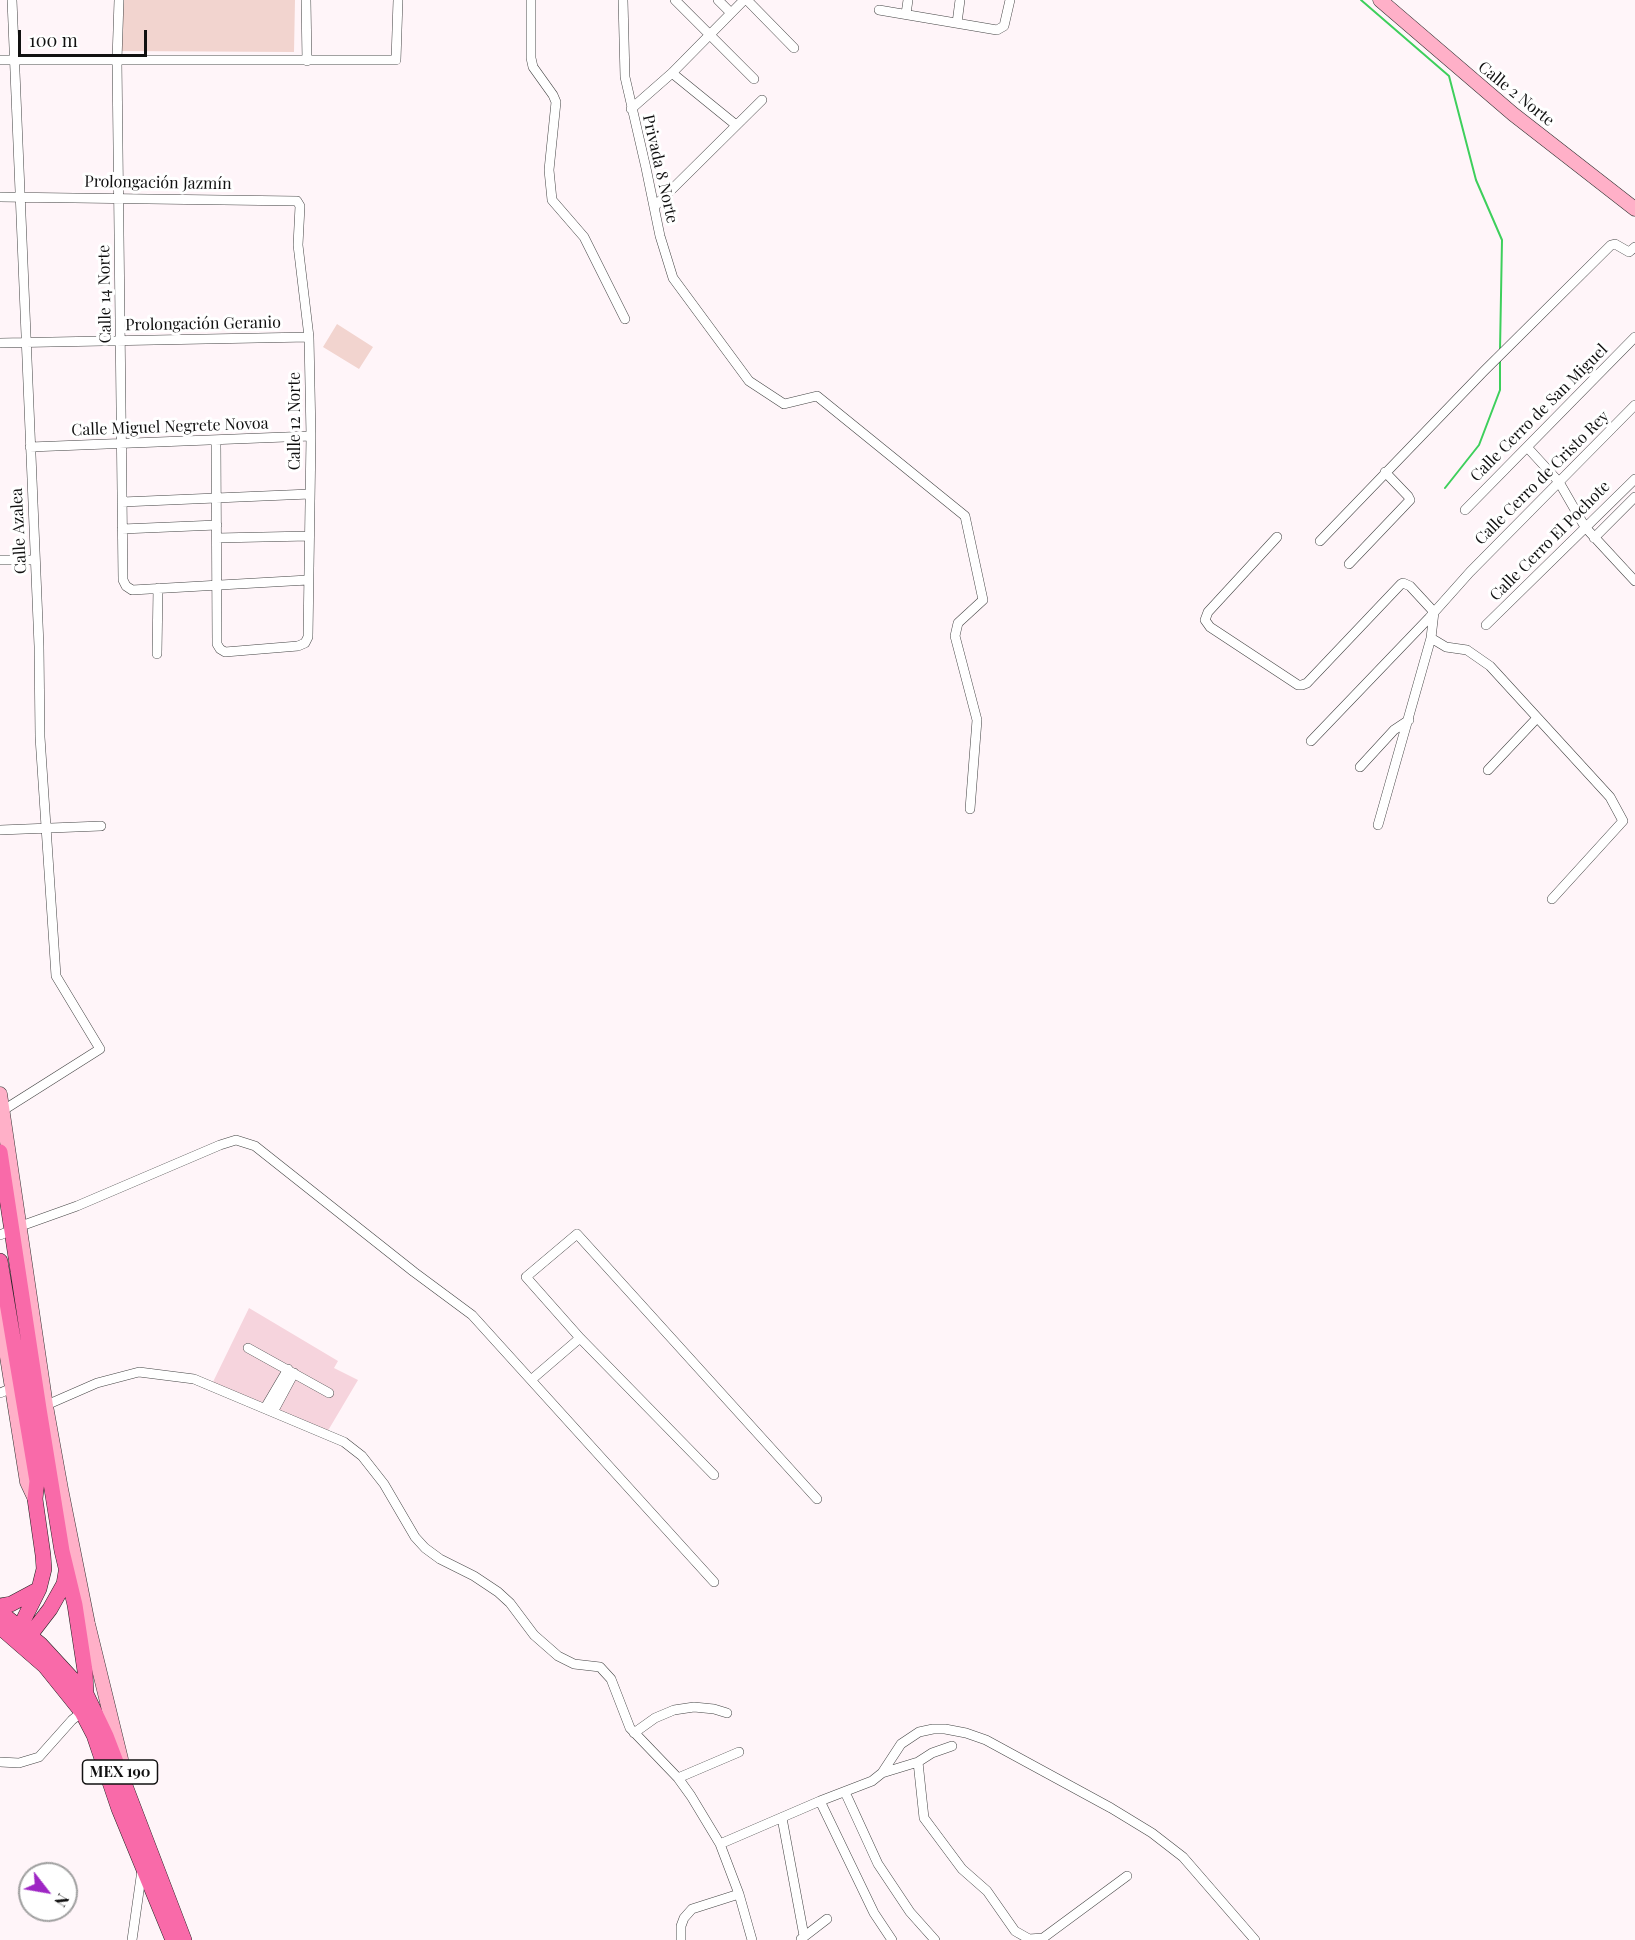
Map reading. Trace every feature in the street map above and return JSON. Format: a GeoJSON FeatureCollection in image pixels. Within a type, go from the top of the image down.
{"type":"FeatureCollection","features":[{"type":"Feature","properties":{"kind":"main road"},"geometry":{"type":"LineString","coordinates":[[0,1152],[37,1410],[75,1605],[84,1662],[86,1694]]}},
{"type":"Feature","properties":{"kind":"main road"},"geometry":{"type":"LineString","coordinates":[[0,1261],[37,1410],[35,1499],[44,1555],[44,1569],[39,1589],[17,1634]]}},
{"type":"Feature","properties":{"kind":"main road"},"geometry":{"type":"LineString","coordinates":[[17,1634],[58,1595],[67,1571],[70,1536]]}},
{"type":"Feature","properties":{"kind":"main road"},"geometry":{"type":"LineString","coordinates":[[0,1606],[11,1604],[39,1589]]}},
{"type":"Feature","properties":{"kind":"main road","name":"MEX 190"},"geometry":{"type":"LineString","coordinates":[[0,1612],[59,1681],[82,1712],[94,1735],[119,1809],[173,1940]]}},
{"type":"Feature","properties":{"kind":"main road","name":"MEX 190"},"geometry":{"type":"LineString","coordinates":[[17,1634],[55,1658],[86,1694],[106,1736],[184,1940]]}},
{"type":"Feature","properties":{"kind":"street","name":"Calle Azalea"},"geometry":{"type":"LineString","coordinates":[[2,1111],[100,1049],[56,976],[40,737],[12,0]]}},
{"type":"Feature","properties":{"kind":"street","name":"Calle 14 Norte"},"geometry":{"type":"LineString","coordinates":[[119,0],[117,60],[123,580],[132,590],[158,588]]}},
{"type":"Feature","properties":{"kind":"street"},"geometry":{"type":"LineString","coordinates":[[306,0],[307,61]]}},
{"type":"Feature","properties":{"kind":"street"},"geometry":{"type":"LineString","coordinates":[[0,60],[396,60],[398,0]]}},
{"type":"Feature","properties":{"kind":"street"},"geometry":{"type":"LineString","coordinates":[[531,0],[533,67],[556,102],[549,170],[552,200],[584,237],[625,319]]}},
{"type":"Feature","properties":{"kind":"street","name":"Privada 8 Norte"},"geometry":{"type":"LineString","coordinates":[[623,0],[625,77],[660,236],[673,278],[749,381],[784,404],[817,396],[965,516],[983,600],[958,623],[955,636],[977,720],[970,809]]}},
{"type":"Feature","properties":{"kind":"street"},"geometry":{"type":"LineString","coordinates":[[675,0],[754,79]]}},
{"type":"Feature","properties":{"kind":"street"},"geometry":{"type":"LineString","coordinates":[[718,0],[731,14]]}},
{"type":"Feature","properties":{"kind":"street"},"geometry":{"type":"LineString","coordinates":[[631,109],[672,73],[746,0],[794,48]]}},
{"type":"Feature","properties":{"kind":"street"},"geometry":{"type":"LineString","coordinates":[[906,14],[908,0]]}},
{"type":"Feature","properties":{"kind":"street"},"geometry":{"type":"LineString","coordinates":[[957,23],[960,0]]}},
{"type":"Feature","properties":{"kind":"street"},"geometry":{"type":"LineString","coordinates":[[879,10],[1001,30],[1010,0]]}},
{"type":"Feature","properties":{"kind":"street","name":"Calle 2 Norte"},"geometry":{"type":"LineString","coordinates":[[1380,0],[1513,114],[1635,209]]}},
{"type":"Feature","properties":{"kind":"street"},"geometry":{"type":"LineString","coordinates":[[672,73],[736,125]]}},
{"type":"Feature","properties":{"kind":"street"},"geometry":{"type":"LineString","coordinates":[[654,207],[762,100]]}},
{"type":"Feature","properties":{"kind":"street","name":"Prolongación Jazmín"},"geometry":{"type":"LineString","coordinates":[[0,197],[297,201]]}},
{"type":"Feature","properties":{"kind":"street","name":"Calle 12 Norte"},"geometry":{"type":"LineString","coordinates":[[217,585],[217,644],[220,649],[225,652],[298,646],[305,643],[308,637],[311,436],[309,337],[298,245],[300,206],[297,201]]}},
{"type":"Feature","properties":{"kind":"street"},"geometry":{"type":"LineString","coordinates":[[1320,541],[1484,371],[1611,245],[1615,244],[1629,252],[1635,247]]}},
{"type":"Feature","properties":{"kind":"street","name":"Prolongación Geranio"},"geometry":{"type":"LineString","coordinates":[[0,343],[309,337]]}},
{"type":"Feature","properties":{"kind":"street","name":"Calle Cerro de San Miguel"},"geometry":{"type":"LineString","coordinates":[[1465,510],[1635,337]]}},
{"type":"Feature","properties":{"kind":"street","name":"Calle Cerro de Cristo Rey"},"geometry":{"type":"LineString","coordinates":[[1311,741],[1470,572],[1635,405]]}},
{"type":"Feature","properties":{"kind":"street","name":"Calle Miguel Negrete Novoa"},"geometry":{"type":"LineString","coordinates":[[30,447],[311,436]]}},
{"type":"Feature","properties":{"kind":"street"},"geometry":{"type":"LineString","coordinates":[[216,440],[217,585]]}},
{"type":"Feature","properties":{"kind":"street"},"geometry":{"type":"LineString","coordinates":[[1527,447],[1559,482],[1585,527],[1594,538],[1633,574]]}},
{"type":"Feature","properties":{"kind":"street"},"geometry":{"type":"LineString","coordinates":[[1349,564],[1410,501],[1385,472]]}},
{"type":"Feature","properties":{"kind":"street","name":"Calle Cerro El Pochote"},"geometry":{"type":"LineString","coordinates":[[1486,625],[1635,479]]}},
{"type":"Feature","properties":{"kind":"street"},"geometry":{"type":"LineString","coordinates":[[122,502],[310,494]]}},
{"type":"Feature","properties":{"kind":"street","name":"Calle Cerro El Pochote"},"geometry":{"type":"LineString","coordinates":[[1594,538],[1635,497]]}},
{"type":"Feature","properties":{"kind":"street"},"geometry":{"type":"LineString","coordinates":[[122,529],[217,525]]}},
{"type":"Feature","properties":{"kind":"street"},"geometry":{"type":"LineString","coordinates":[[217,538],[309,536]]}},
{"type":"Feature","properties":{"kind":"street"},"geometry":{"type":"LineString","coordinates":[[1277,537],[1208,612],[1205,620],[1210,627],[1298,685],[1302,686],[1307,683],[1401,584],[1410,586],[1434,612],[1431,638],[1378,825]]}},
{"type":"Feature","properties":{"kind":"street"},"geometry":{"type":"LineString","coordinates":[[0,560],[35,560]]}},
{"type":"Feature","properties":{"kind":"street"},"geometry":{"type":"LineString","coordinates":[[157,654],[158,588],[308,580]]}},
{"type":"Feature","properties":{"kind":"street"},"geometry":{"type":"LineString","coordinates":[[1431,638],[1446,647],[1467,650],[1490,666],[1610,797],[1623,821],[1552,899]]}},
{"type":"Feature","properties":{"kind":"street"},"geometry":{"type":"LineString","coordinates":[[1488,770],[1537,718]]}},
{"type":"Feature","properties":{"kind":"street"},"geometry":{"type":"LineString","coordinates":[[1360,767],[1394,730],[1409,720]]}},
{"type":"Feature","properties":{"kind":"street"},"geometry":{"type":"LineString","coordinates":[[0,830],[101,826]]}},
{"type":"Feature","properties":{"kind":"street"},"geometry":{"type":"LineString","coordinates":[[0,1094],[11,1230],[77,1206],[236,1140],[255,1146],[472,1315],[714,1582]]}},
{"type":"Feature","properties":{"kind":"street"},"geometry":{"type":"LineString","coordinates":[[714,1475],[580,1338],[526,1277],[577,1234],[817,1499]]}},
{"type":"Feature","properties":{"kind":"street"},"geometry":{"type":"LineString","coordinates":[[0,1313],[6,1391],[27,1482],[35,1499]]}},
{"type":"Feature","properties":{"kind":"street"},"geometry":{"type":"LineString","coordinates":[[531,1380],[580,1338]]}},
{"type":"Feature","properties":{"kind":"street"},"geometry":{"type":"LineString","coordinates":[[248,1348],[329,1393]]}},
{"type":"Feature","properties":{"kind":"street"},"geometry":{"type":"LineString","coordinates":[[269,1410],[291,1371]]}},
{"type":"Feature","properties":{"kind":"street"},"geometry":{"type":"LineString","coordinates":[[134,1811],[103,1691],[70,1536],[37,1410],[98,1383],[139,1372],[194,1378],[344,1442],[362,1456],[384,1484],[415,1537],[425,1548],[498,1592],[510,1603],[534,1635],[558,1656],[574,1664],[600,1667],[611,1679],[630,1728],[678,1779],[720,1844],[739,1894],[752,1940]]}},
{"type":"Feature","properties":{"kind":"street"},"geometry":{"type":"LineString","coordinates":[[634,1733],[654,1718],[674,1710],[694,1707],[728,1713]]}},
{"type":"Feature","properties":{"kind":"street"},"geometry":{"type":"LineString","coordinates":[[0,1762],[19,1763],[39,1757],[82,1712]]}},
{"type":"Feature","properties":{"kind":"street"},"geometry":{"type":"LineString","coordinates":[[720,1844],[872,1781],[882,1773],[901,1744],[919,1732],[945,1729],[986,1740],[1152,1833],[1184,1857],[1255,1940]]}},
{"type":"Feature","properties":{"kind":"street"},"geometry":{"type":"LineString","coordinates":[[882,1773],[918,1762],[932,1753],[952,1746]]}},
{"type":"Feature","properties":{"kind":"street"},"geometry":{"type":"LineString","coordinates":[[678,1779],[739,1752]]}},
{"type":"Feature","properties":{"kind":"street"},"geometry":{"type":"LineString","coordinates":[[918,1762],[924,1818],[962,1869],[987,1891],[1015,1931],[1029,1939],[1043,1938],[1127,1876]]}},
{"type":"Feature","properties":{"kind":"street"},"geometry":{"type":"LineString","coordinates":[[845,1792],[878,1864],[910,1912],[935,1940]]}},
{"type":"Feature","properties":{"kind":"street"},"geometry":{"type":"LineString","coordinates":[[820,1801],[874,1913],[892,1940]]}},
{"type":"Feature","properties":{"kind":"street"},"geometry":{"type":"LineString","coordinates":[[782,1818],[802,1938],[827,1918]]}},
{"type":"Feature","properties":{"kind":"street"},"geometry":{"type":"LineString","coordinates":[[132,1940],[142,1868],[150,1854]]}},
{"type":"Feature","properties":{"kind":"street"},"geometry":{"type":"LineString","coordinates":[[681,1940],[681,1926],[684,1918],[692,1909],[739,1894]]}},
{"type":"Feature","properties":{"kind":"shaded area"},"geometry":{"type":"Polygon","coordinates":[[[120,0],[295,0],[294,52],[118,51],[120,0]]]}},
{"type":"Feature","properties":{"kind":"shaded area"},"geometry":{"type":"Polygon","coordinates":[[[337,324],[373,347],[359,369],[323,347],[337,324]]]}},
{"type":"Feature","properties":{"kind":"shaded area"},"geometry":{"type":"Polygon","coordinates":[[[249,1308],[338,1361],[334,1368],[358,1380],[326,1434],[211,1386],[249,1308]]]}},
{"type":"Feature","properties":{"kind":"waterway"},"geometry":{"type":"LineString","coordinates":[[1361,0],[1449,76],[1476,180],[1502,240],[1500,350]]}},
{"type":"Feature","properties":{"kind":"waterway"},"geometry":{"type":"LineString","coordinates":[[1445,488],[1479,445],[1500,390],[1500,359]]}}]}
